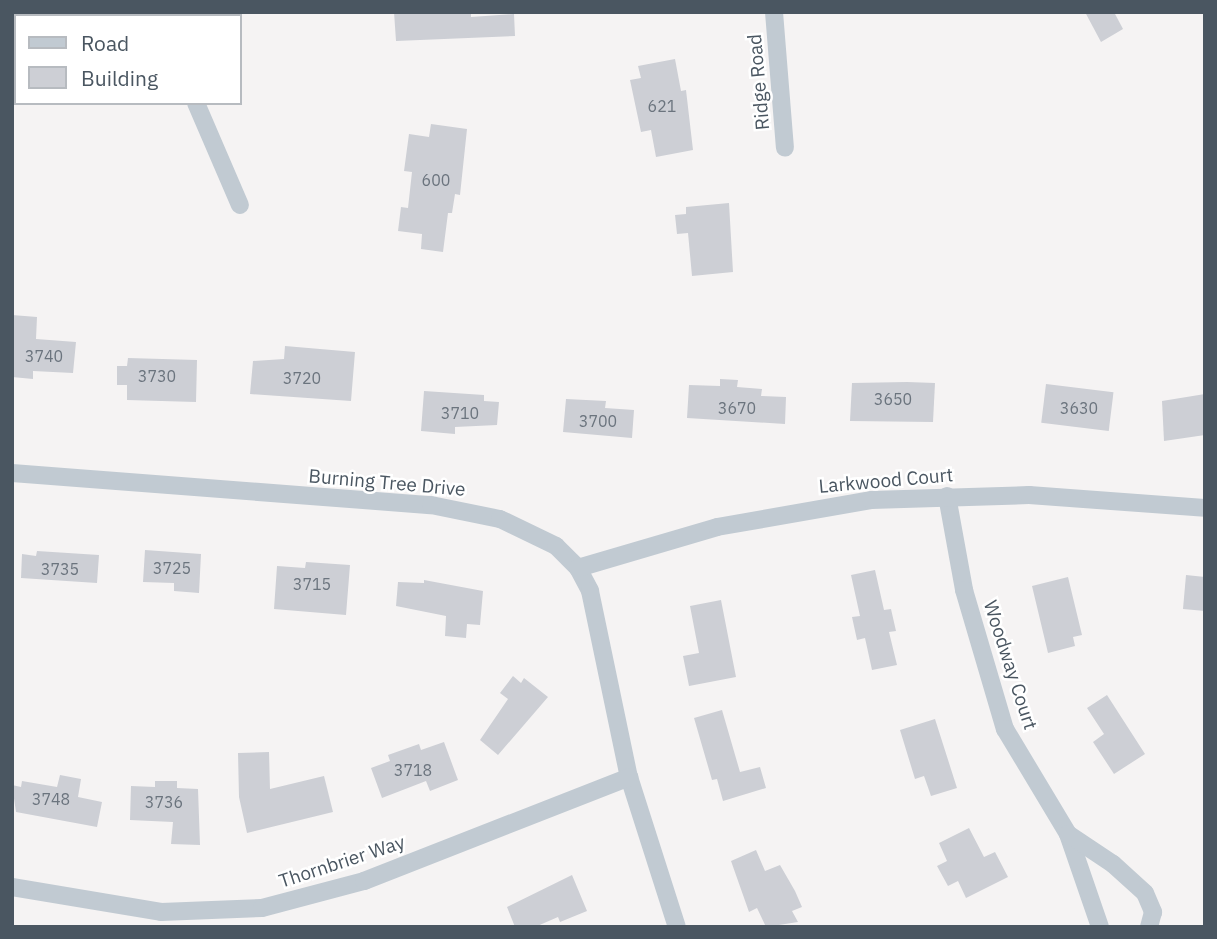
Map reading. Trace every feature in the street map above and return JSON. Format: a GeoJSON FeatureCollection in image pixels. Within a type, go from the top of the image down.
{"type":"FeatureCollection","features":[{"type":"Feature","properties":{"kind":"street","name":"Ridge Road"},"geometry":{"type":"LineString","coordinates":[[774,12],[785,148]]}},
{"type":"Feature","properties":{"kind":"street"},"geometry":{"type":"LineString","coordinates":[[197,105],[240,205]]}},
{"type":"Feature","properties":{"kind":"street","name":"Burning Tree Drive"},"geometry":{"type":"LineString","coordinates":[[12,473],[469,510],[523,527],[556,546],[578,568],[590,591],[629,777],[677,927]]}},
{"type":"Feature","properties":{"kind":"street","name":"Larkwood Court"},"geometry":{"type":"LineString","coordinates":[[578,568],[651,543],[765,517],[871,500],[1029,495],[1205,509]]}},
{"type":"Feature","properties":{"kind":"street","name":"Woodway Court"},"geometry":{"type":"LineString","coordinates":[[947,496],[964,590],[1005,729],[1068,834],[1100,927]]}},
{"type":"Feature","properties":{"kind":"street","name":"Thornbrier Way"},"geometry":{"type":"LineString","coordinates":[[12,887],[161,912],[262,908],[364,881],[629,777]]}},
{"type":"Feature","properties":{"kind":"street","name":"Woodway Court"},"geometry":{"type":"LineString","coordinates":[[1068,834],[1113,864],[1145,892],[1153,912],[1149,927]]}},
{"type":"Feature","properties":{"kind":"building"},"geometry":{"type":"Polygon","coordinates":[[[394,12],[471,12],[471,17],[514,14],[515,36],[396,41],[394,12]]]}},
{"type":"Feature","properties":{"kind":"building"},"geometry":{"type":"Polygon","coordinates":[[[1085,12],[1114,12],[1123,29],[1101,42],[1085,12]]]}},
{"type":"Feature","properties":{"kind":"building"},"geometry":{"type":"Polygon","coordinates":[[[675,59],[681,91],[686,90],[693,150],[656,157],[651,130],[641,132],[630,80],[641,78],[638,66],[675,59]]]}},
{"type":"Feature","properties":{"kind":"building"},"geometry":{"type":"Polygon","coordinates":[[[431,124],[467,129],[460,195],[455,194],[452,213],[448,213],[443,252],[421,249],[422,234],[398,231],[401,207],[408,208],[412,172],[404,171],[409,134],[429,137],[431,124]]]}},
{"type":"Feature","properties":{"kind":"building"},"geometry":{"type":"Polygon","coordinates":[[[729,203],[733,272],[692,276],[688,233],[677,234],[675,215],[686,214],[686,207],[729,203]]]}},
{"type":"Feature","properties":{"kind":"building"},"geometry":{"type":"Polygon","coordinates":[[[12,315],[37,317],[36,339],[76,342],[73,373],[33,371],[33,379],[12,377],[12,315]]]}},
{"type":"Feature","properties":{"kind":"building"},"geometry":{"type":"Polygon","coordinates":[[[285,346],[355,352],[351,401],[250,394],[253,361],[284,359],[285,346]]]}},
{"type":"Feature","properties":{"kind":"building"},"geometry":{"type":"Polygon","coordinates":[[[128,358],[197,360],[196,402],[127,400],[127,385],[117,385],[117,366],[127,366],[128,358]]]}},
{"type":"Feature","properties":{"kind":"building"},"geometry":{"type":"Polygon","coordinates":[[[720,379],[738,380],[737,387],[762,389],[761,396],[786,397],[785,424],[687,418],[689,385],[720,386],[720,379]]]}},
{"type":"Feature","properties":{"kind":"building"},"geometry":{"type":"Polygon","coordinates":[[[852,383],[935,383],[933,422],[850,421],[852,383]]]}},
{"type":"Feature","properties":{"kind":"building"},"geometry":{"type":"Polygon","coordinates":[[[1046,384],[1113,392],[1109,431],[1041,423],[1046,384]]]}},
{"type":"Feature","properties":{"kind":"building"},"geometry":{"type":"Polygon","coordinates":[[[424,391],[484,395],[484,401],[499,402],[497,425],[455,427],[455,434],[421,431],[424,391]]]}},
{"type":"Feature","properties":{"kind":"building"},"geometry":{"type":"Polygon","coordinates":[[[1205,394],[1205,435],[1164,441],[1162,401],[1205,394]]]}},
{"type":"Feature","properties":{"kind":"building"},"geometry":{"type":"Polygon","coordinates":[[[566,399],[606,401],[605,408],[634,410],[632,438],[563,432],[566,399]]]}},
{"type":"Feature","properties":{"kind":"building"},"geometry":{"type":"Polygon","coordinates":[[[145,550],[201,554],[199,593],[174,591],[174,583],[143,582],[145,550]]]}},
{"type":"Feature","properties":{"kind":"building"},"geometry":{"type":"Polygon","coordinates":[[[37,551],[99,555],[97,583],[21,578],[22,554],[36,556],[37,551]]]}},
{"type":"Feature","properties":{"kind":"building"},"geometry":{"type":"Polygon","coordinates":[[[306,562],[350,565],[346,615],[274,609],[277,566],[305,568],[306,562]]]}},
{"type":"Feature","properties":{"kind":"building"},"geometry":{"type":"Polygon","coordinates":[[[875,570],[884,610],[891,609],[896,631],[889,632],[897,665],[872,670],[865,638],[857,640],[852,617],[860,616],[851,575],[875,570]]]}},
{"type":"Feature","properties":{"kind":"building"},"geometry":{"type":"Polygon","coordinates":[[[1186,575],[1205,577],[1205,611],[1183,609],[1186,575]]]}},
{"type":"Feature","properties":{"kind":"building"},"geometry":{"type":"Polygon","coordinates":[[[1068,577],[1082,635],[1073,637],[1075,646],[1048,653],[1032,586],[1068,577]]]}},
{"type":"Feature","properties":{"kind":"building"},"geometry":{"type":"Polygon","coordinates":[[[424,580],[483,591],[480,625],[467,624],[466,638],[445,636],[446,616],[396,606],[398,582],[424,583],[424,580]]]}},
{"type":"Feature","properties":{"kind":"building"},"geometry":{"type":"Polygon","coordinates":[[[721,600],[736,677],[689,686],[683,656],[699,653],[690,606],[721,600]]]}},
{"type":"Feature","properties":{"kind":"building"},"geometry":{"type":"Polygon","coordinates":[[[513,676],[521,683],[524,678],[548,697],[498,755],[480,740],[508,699],[500,693],[513,676]]]}},
{"type":"Feature","properties":{"kind":"building"},"geometry":{"type":"Polygon","coordinates":[[[1107,695],[1145,754],[1114,774],[1093,742],[1104,734],[1087,708],[1107,695]]]}},
{"type":"Feature","properties":{"kind":"building"},"geometry":{"type":"Polygon","coordinates":[[[722,710],[740,772],[760,767],[766,788],[723,801],[717,779],[712,780],[694,718],[722,710]]]}},
{"type":"Feature","properties":{"kind":"building"},"geometry":{"type":"Polygon","coordinates":[[[935,719],[957,788],[931,796],[924,776],[915,779],[900,730],[935,719]]]}},
{"type":"Feature","properties":{"kind":"building"},"geometry":{"type":"Polygon","coordinates":[[[444,742],[458,780],[430,791],[426,781],[382,798],[371,768],[390,761],[388,755],[419,744],[421,750],[444,742]]]}},
{"type":"Feature","properties":{"kind":"building"},"geometry":{"type":"Polygon","coordinates":[[[269,752],[270,789],[324,776],[333,812],[247,833],[239,797],[238,753],[269,752]]]}},
{"type":"Feature","properties":{"kind":"building"},"geometry":{"type":"Polygon","coordinates":[[[60,775],[81,779],[78,797],[102,802],[97,827],[16,812],[12,785],[21,787],[22,781],[57,787],[60,775]]]}},
{"type":"Feature","properties":{"kind":"building"},"geometry":{"type":"Polygon","coordinates":[[[155,781],[177,781],[177,788],[198,789],[200,845],[171,844],[173,822],[130,820],[131,786],[155,787],[155,781]]]}},
{"type":"Feature","properties":{"kind":"building"},"geometry":{"type":"Polygon","coordinates":[[[969,828],[984,857],[995,852],[1008,877],[966,898],[958,881],[948,886],[937,866],[947,861],[939,843],[969,828]]]}},
{"type":"Feature","properties":{"kind":"building"},"geometry":{"type":"Polygon","coordinates":[[[756,850],[765,871],[780,865],[802,907],[792,911],[798,922],[766,927],[757,908],[749,912],[731,861],[756,850]]]}},
{"type":"Feature","properties":{"kind":"building"},"geometry":{"type":"Polygon","coordinates":[[[572,875],[587,911],[560,922],[558,917],[535,927],[515,927],[507,907],[572,875]]]}}]}
